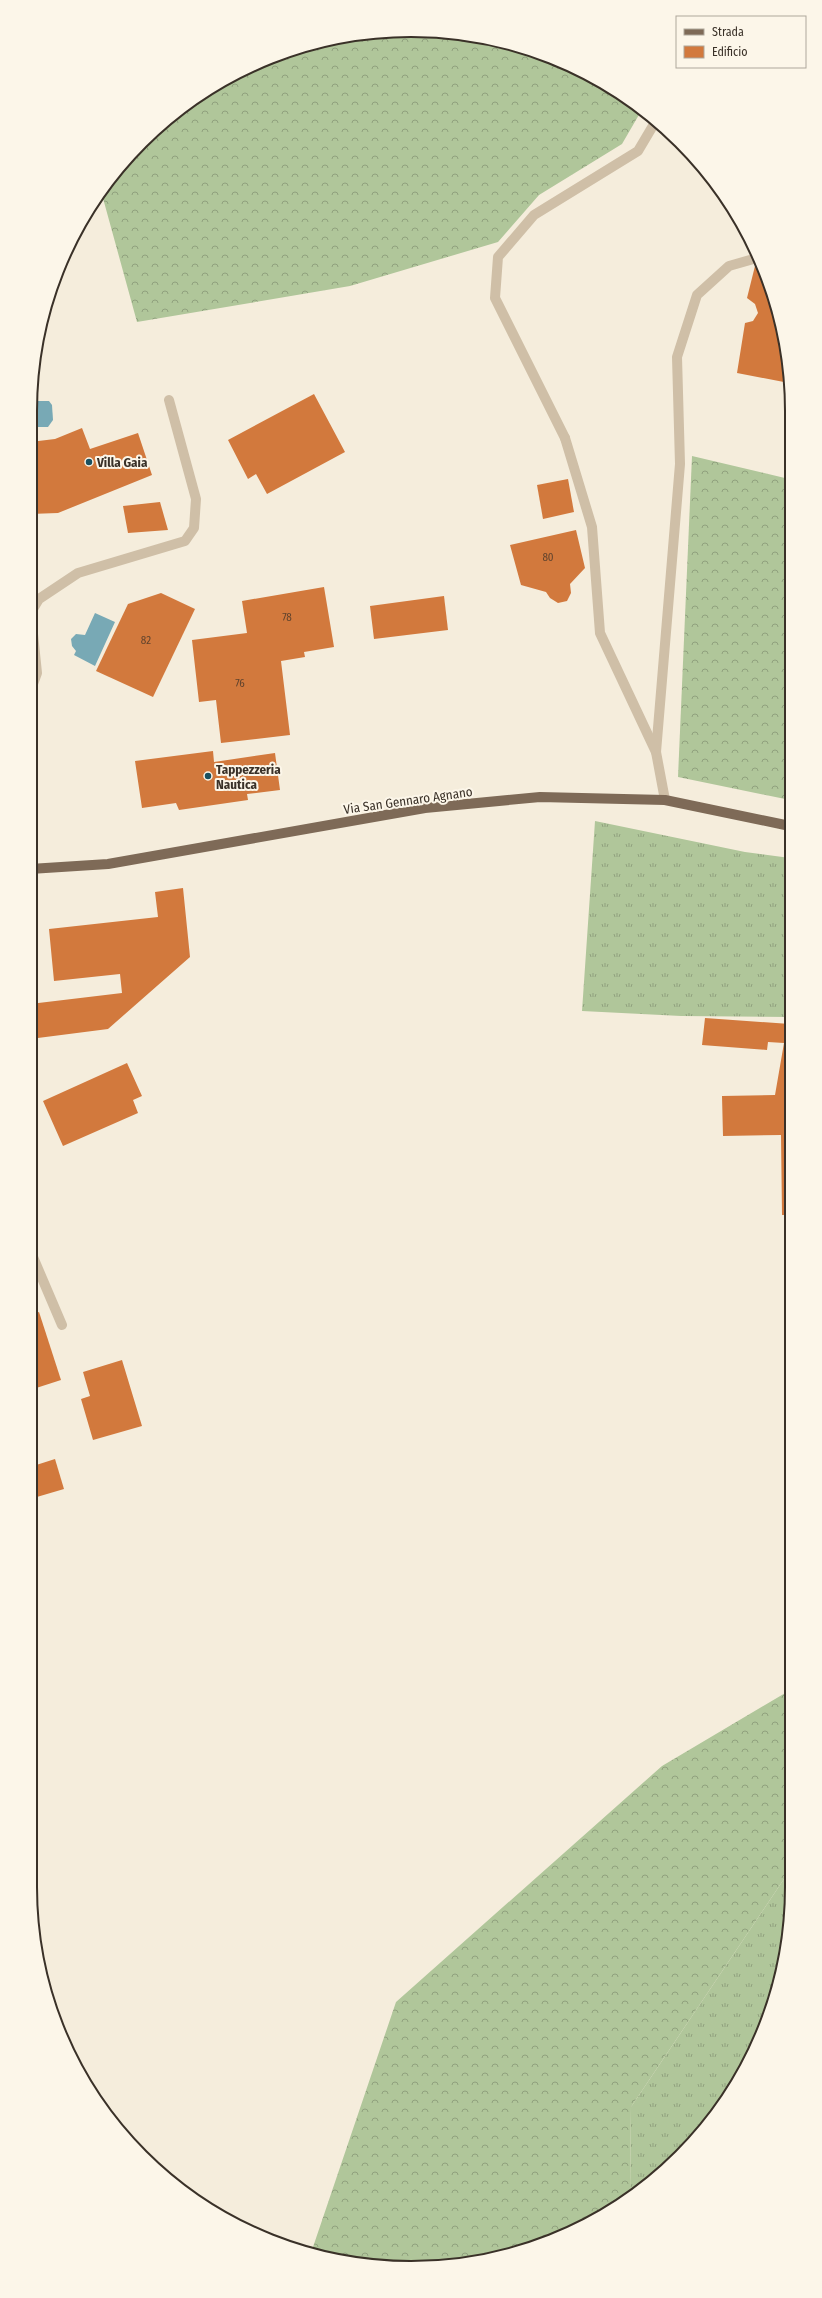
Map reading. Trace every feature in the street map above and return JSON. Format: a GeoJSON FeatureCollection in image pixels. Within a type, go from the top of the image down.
{"type":"FeatureCollection","features":[{"type":"Feature","properties":{"kind":"main road","name":"Via San Gennaro Agnano"},"geometry":{"type":"LineString","coordinates":[[37,869],[108,864],[425,808],[540,797],[665,800],[785,825]]}},
{"type":"Feature","properties":{"kind":"street"},"geometry":{"type":"LineString","coordinates":[[653,126],[638,151],[534,215],[498,257],[495,298],[565,438],[592,527],[600,633],[656,752],[665,800]]}},
{"type":"Feature","properties":{"kind":"street"},"geometry":{"type":"LineString","coordinates":[[656,752],[680,464],[677,357],[697,295],[730,266],[753,259]]}},
{"type":"Feature","properties":{"kind":"street"},"geometry":{"type":"LineString","coordinates":[[37,602],[39,599],[78,573],[185,541],[194,528],[196,499],[170,400]]}},
{"type":"Feature","properties":{"kind":"street"},"geometry":{"type":"LineString","coordinates":[[37,1266],[62,1325]]}},
{"type":"Feature","properties":{"kind":"green space"},"geometry":{"type":"Polygon","coordinates":[[[411,37],[460,40],[508,50],[554,65],[598,87],[639,114],[622,144],[539,195],[498,242],[350,286],[137,322],[103,199],[130,164],[164,130],[183,114],[224,87],[268,65],[314,50],[362,40],[411,37]]]}},
{"type":"Feature","properties":{"kind":"green space"},"geometry":{"type":"Polygon","coordinates":[[[692,456],[785,478],[785,799],[678,777],[692,456]]]}},
{"type":"Feature","properties":{"kind":"green space"},"geometry":{"type":"Polygon","coordinates":[[[595,821],[745,852],[785,857],[785,1017],[681,1016],[582,1011],[595,821]]]}},
{"type":"Feature","properties":{"kind":"green space"},"geometry":{"type":"Polygon","coordinates":[[[785,1693],[785,1877],[631,2107],[630,2190],[598,2211],[554,2233],[484,2254],[460,2258],[411,2261],[362,2258],[313,2248],[396,2002],[662,1766],[785,1693]]]}},
{"type":"Feature","properties":{"kind":"green space"},"geometry":{"type":"Polygon","coordinates":[[[785,1877],[782,1936],[778,1960],[757,2030],[735,2074],[708,2115],[692,2134],[658,2168],[630,2190],[631,2107],[785,1877]]]}},
{"type":"Feature","properties":{"kind":"water"},"geometry":{"type":"Polygon","coordinates":[[[37,401],[49,401],[52,405],[53,420],[48,427],[37,427],[37,401]]]}},
{"type":"Feature","properties":{"kind":"water"},"geometry":{"type":"Polygon","coordinates":[[[95,613],[115,622],[95,666],[74,655],[76,651],[72,646],[71,639],[76,634],[85,635],[95,613]]]}},
{"type":"Feature","properties":{"kind":"building"},"geometry":{"type":"Polygon","coordinates":[[[756,266],[765,291],[778,338],[784,382],[737,373],[745,323],[753,321],[758,313],[755,304],[747,298],[756,266]]]}},
{"type":"Feature","properties":{"kind":"building"},"geometry":{"type":"Polygon","coordinates":[[[314,394],[345,452],[267,494],[256,474],[248,479],[228,440],[314,394]]]}},
{"type":"Feature","properties":{"kind":"building","name":"Villa Gaia"},"geometry":{"type":"Polygon","coordinates":[[[82,428],[90,449],[138,433],[152,475],[58,513],[37,514],[37,441],[55,439],[82,428]]]}},
{"type":"Feature","properties":{"kind":"building"},"geometry":{"type":"Polygon","coordinates":[[[568,479],[574,512],[543,519],[537,485],[568,479]]]}},
{"type":"Feature","properties":{"kind":"building"},"geometry":{"type":"Polygon","coordinates":[[[160,502],[168,530],[128,533],[123,506],[160,502]]]}},
{"type":"Feature","properties":{"kind":"building"},"geometry":{"type":"Polygon","coordinates":[[[576,530],[585,568],[570,584],[571,593],[567,601],[558,603],[550,598],[546,592],[521,585],[510,545],[576,530]]]}},
{"type":"Feature","properties":{"kind":"building"},"geometry":{"type":"Polygon","coordinates":[[[324,587],[334,647],[304,652],[305,657],[281,661],[290,735],[221,743],[216,700],[199,702],[192,640],[247,633],[242,601],[324,587]]]}},
{"type":"Feature","properties":{"kind":"building"},"geometry":{"type":"Polygon","coordinates":[[[161,593],[195,609],[153,697],[96,671],[128,604],[161,593]]]}},
{"type":"Feature","properties":{"kind":"building"},"geometry":{"type":"Polygon","coordinates":[[[444,596],[448,630],[374,639],[370,606],[444,596]]]}},
{"type":"Feature","properties":{"kind":"building","name":"Tappezzeria Nautica"},"geometry":{"type":"Polygon","coordinates":[[[213,751],[214,762],[275,753],[280,790],[247,794],[248,800],[179,810],[176,803],[142,808],[135,761],[213,751]]]}},
{"type":"Feature","properties":{"kind":"building"},"geometry":{"type":"Polygon","coordinates":[[[183,888],[190,957],[108,1029],[37,1038],[37,1003],[122,993],[120,974],[54,981],[49,929],[158,917],[155,892],[183,888]]]}},
{"type":"Feature","properties":{"kind":"building"},"geometry":{"type":"Polygon","coordinates":[[[705,1018],[785,1024],[785,1215],[782,1215],[781,1135],[723,1136],[722,1096],[775,1095],[784,1043],[768,1042],[767,1050],[702,1045],[705,1018]]]}},
{"type":"Feature","properties":{"kind":"building"},"geometry":{"type":"Polygon","coordinates":[[[127,1063],[142,1096],[133,1100],[138,1113],[63,1146],[43,1101],[127,1063]]]}},
{"type":"Feature","properties":{"kind":"building"},"geometry":{"type":"Polygon","coordinates":[[[39,1312],[61,1380],[37,1388],[37,1313],[39,1312]]]}},
{"type":"Feature","properties":{"kind":"building"},"geometry":{"type":"Polygon","coordinates":[[[122,1360],[142,1426],[93,1440],[81,1399],[90,1396],[83,1372],[122,1360]]]}},
{"type":"Feature","properties":{"kind":"building"},"geometry":{"type":"Polygon","coordinates":[[[55,1459],[64,1489],[37,1497],[37,1465],[55,1459]]]}},
{"type":"Feature","properties":{"kind":"place","name":"Villa Gaia"},"geometry":{"type":"Point","coordinates":[89,462]}},
{"type":"Feature","properties":{"kind":"place","name":"Tappezzeria Nautica"},"geometry":{"type":"Point","coordinates":[208,776]}}]}
